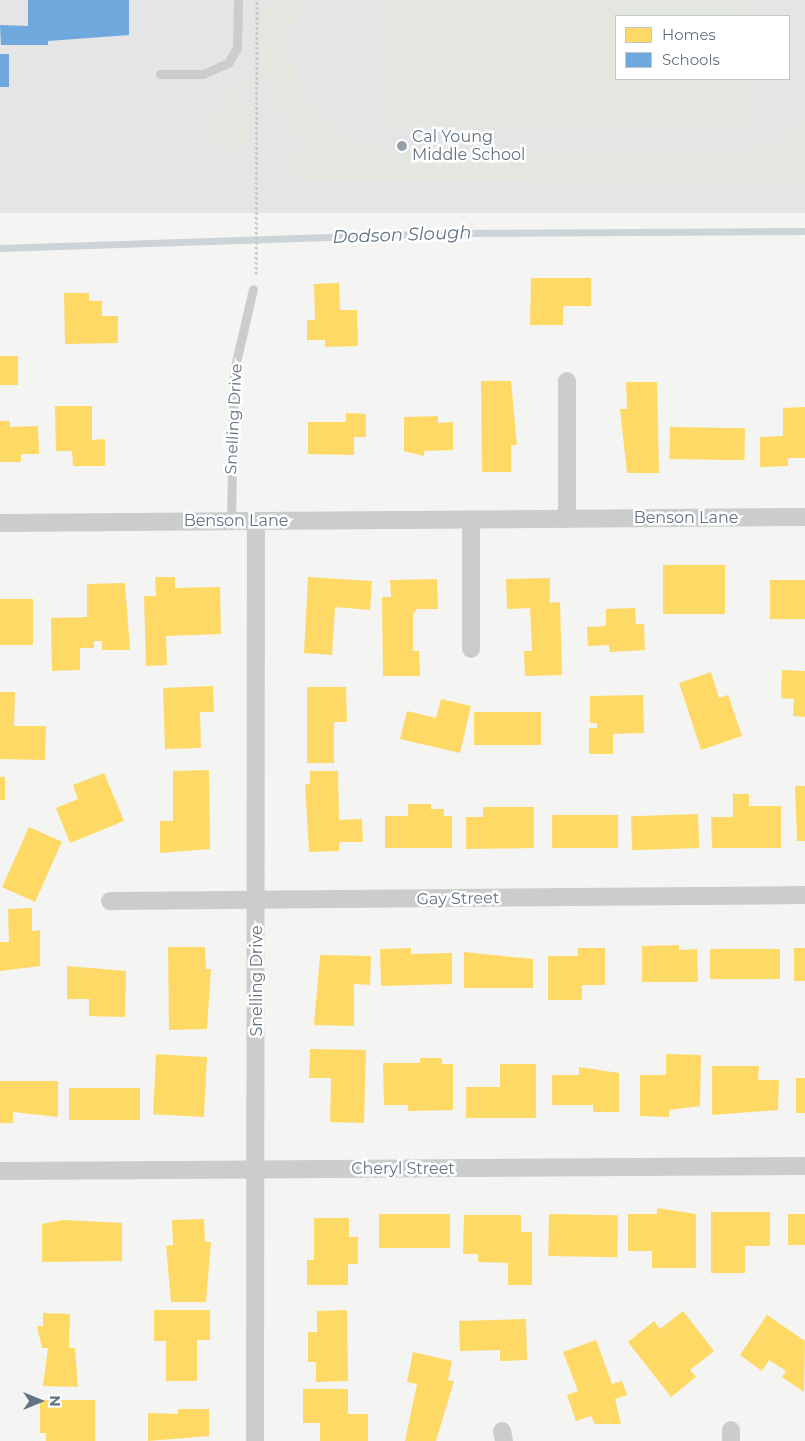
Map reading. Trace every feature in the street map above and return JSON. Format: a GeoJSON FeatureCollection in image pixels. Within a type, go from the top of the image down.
{"type":"FeatureCollection","features":[{"type":"Feature","properties":{"kind":"street"},"geometry":{"type":"LineString","coordinates":[[567,380],[568,519]]}},
{"type":"Feature","properties":{"kind":"street","name":"Benson Lane"},"geometry":{"type":"LineString","coordinates":[[0,523],[805,517]]}},
{"type":"Feature","properties":{"kind":"street"},"geometry":{"type":"LineString","coordinates":[[471,520],[471,649]]}},
{"type":"Feature","properties":{"kind":"street","name":"Snelling Drive"},"geometry":{"type":"LineString","coordinates":[[255,1441],[256,521]]}},
{"type":"Feature","properties":{"kind":"street","name":"Gay Street"},"geometry":{"type":"LineString","coordinates":[[110,902],[805,895]]}},
{"type":"Feature","properties":{"kind":"street","name":"Cheryl Street"},"geometry":{"type":"LineString","coordinates":[[0,1171],[805,1166]]}},
{"type":"Feature","properties":{"kind":"lane"},"geometry":{"type":"LineString","coordinates":[[160,74],[203,74],[228,63],[237,48],[238,0]]}},
{"type":"Feature","properties":{"kind":"lane","name":"Snelling Drive"},"geometry":{"type":"LineString","coordinates":[[231,521],[234,370],[253,289]]}},
{"type":"Feature","properties":{"kind":"path"},"geometry":{"type":"LineString","coordinates":[[257,0],[258,262]]}},
{"type":"Feature","properties":{"kind":"shaded area","name":"Cal Young Middle School"},"geometry":{"type":"Polygon","coordinates":[[[0,0],[805,0],[805,213],[0,213],[0,0]]]}},
{"type":"Feature","properties":{"kind":"shaded area"},"geometry":{"type":"Polygon","coordinates":[[[267,0],[299,0],[290,42],[298,86],[324,122],[363,144],[392,150],[739,150],[773,143],[805,123],[805,181],[293,180],[293,149],[311,149],[282,117],[265,81],[261,27],[267,0]]]}},
{"type":"Feature","properties":{"kind":"shaded area"},"geometry":{"type":"Polygon","coordinates":[[[381,0],[749,0],[749,15],[615,15],[615,80],[749,80],[749,126],[381,126],[381,0]]]}},
{"type":"Feature","properties":{"kind":"shaded area"},"geometry":{"type":"Polygon","coordinates":[[[241,72],[250,76],[246,84],[247,150],[228,148],[199,134],[240,82],[241,72]]]}},
{"type":"Feature","properties":{"kind":"building: Homes"},"geometry":{"type":"Polygon","coordinates":[[[531,278],[591,278],[591,306],[563,306],[563,325],[530,325],[531,278]]]}},
{"type":"Feature","properties":{"kind":"building: Homes"},"geometry":{"type":"Polygon","coordinates":[[[339,283],[340,310],[357,310],[358,346],[325,347],[325,340],[307,340],[307,320],[315,320],[314,284],[339,283]]]}},
{"type":"Feature","properties":{"kind":"building: Homes"},"geometry":{"type":"Polygon","coordinates":[[[64,293],[89,293],[89,301],[102,301],[102,316],[118,316],[118,343],[65,344],[64,293]]]}},
{"type":"Feature","properties":{"kind":"building: Homes"},"geometry":{"type":"Polygon","coordinates":[[[0,356],[18,356],[18,385],[0,385],[0,356]]]}},
{"type":"Feature","properties":{"kind":"building: Homes"},"geometry":{"type":"Polygon","coordinates":[[[481,381],[511,381],[517,445],[511,445],[511,472],[482,472],[481,381]]]}},
{"type":"Feature","properties":{"kind":"building: Homes"},"geometry":{"type":"Polygon","coordinates":[[[626,382],[657,382],[659,473],[627,473],[620,409],[627,409],[626,382]]]}},
{"type":"Feature","properties":{"kind":"building: Homes"},"geometry":{"type":"Polygon","coordinates":[[[55,406],[92,406],[92,440],[105,439],[105,466],[73,466],[72,451],[56,451],[55,406]]]}},
{"type":"Feature","properties":{"kind":"building: Homes"},"geometry":{"type":"Polygon","coordinates":[[[805,407],[805,458],[788,458],[788,466],[760,467],[760,437],[783,436],[783,408],[805,407]]]}},
{"type":"Feature","properties":{"kind":"building: Homes"},"geometry":{"type":"Polygon","coordinates":[[[346,413],[366,414],[366,437],[354,437],[354,455],[308,454],[308,422],[346,422],[346,413]]]}},
{"type":"Feature","properties":{"kind":"building: Homes"},"geometry":{"type":"Polygon","coordinates":[[[438,416],[438,423],[453,422],[453,450],[424,451],[424,456],[404,451],[404,417],[438,416]]]}},
{"type":"Feature","properties":{"kind":"building: Homes"},"geometry":{"type":"Polygon","coordinates":[[[0,421],[10,421],[10,427],[38,426],[39,454],[21,454],[21,462],[0,462],[0,421]]]}},
{"type":"Feature","properties":{"kind":"building: Homes"},"geometry":{"type":"Polygon","coordinates":[[[670,427],[745,428],[744,460],[669,459],[670,427]]]}},
{"type":"Feature","properties":{"kind":"building: Homes"},"geometry":{"type":"Polygon","coordinates":[[[663,565],[725,565],[725,614],[663,614],[663,565]]]}},
{"type":"Feature","properties":{"kind":"building: Homes"},"geometry":{"type":"Polygon","coordinates":[[[155,577],[175,577],[175,588],[220,587],[221,634],[166,636],[167,665],[146,666],[144,596],[156,596],[155,577]]]}},
{"type":"Feature","properties":{"kind":"building: Homes"},"geometry":{"type":"Polygon","coordinates":[[[308,577],[372,581],[370,610],[335,607],[332,655],[304,653],[308,577]]]}},
{"type":"Feature","properties":{"kind":"building: Homes"},"geometry":{"type":"Polygon","coordinates":[[[550,578],[550,603],[560,602],[562,675],[525,676],[524,651],[532,651],[530,608],[507,609],[506,579],[550,578]]]}},
{"type":"Feature","properties":{"kind":"building: Homes"},"geometry":{"type":"Polygon","coordinates":[[[437,579],[438,609],[417,609],[413,615],[413,651],[419,651],[420,676],[383,676],[382,597],[391,597],[390,580],[437,579]]]}},
{"type":"Feature","properties":{"kind":"building: Homes"},"geometry":{"type":"Polygon","coordinates":[[[770,580],[805,580],[805,619],[770,619],[770,580]]]}},
{"type":"Feature","properties":{"kind":"building: Homes"},"geometry":{"type":"Polygon","coordinates":[[[125,583],[130,650],[102,650],[102,641],[94,641],[94,648],[80,648],[80,670],[52,671],[51,618],[87,617],[87,584],[125,583]]]}},
{"type":"Feature","properties":{"kind":"building: Homes"},"geometry":{"type":"Polygon","coordinates":[[[0,599],[33,599],[33,645],[0,645],[0,599]]]}},
{"type":"Feature","properties":{"kind":"building: Homes"},"geometry":{"type":"Polygon","coordinates":[[[635,608],[636,624],[644,624],[645,650],[610,652],[609,645],[588,646],[587,627],[606,626],[606,609],[635,608]]]}},
{"type":"Feature","properties":{"kind":"building: Homes"},"geometry":{"type":"Polygon","coordinates":[[[782,670],[805,671],[805,717],[793,716],[794,699],[781,698],[782,670]]]}},
{"type":"Feature","properties":{"kind":"building: Homes"},"geometry":{"type":"Polygon","coordinates":[[[711,672],[719,698],[728,695],[742,736],[701,750],[679,683],[711,672]]]}},
{"type":"Feature","properties":{"kind":"building: Homes"},"geometry":{"type":"Polygon","coordinates":[[[213,686],[214,712],[200,712],[201,748],[165,749],[163,688],[213,686]]]}},
{"type":"Feature","properties":{"kind":"building: Homes"},"geometry":{"type":"Polygon","coordinates":[[[307,687],[346,687],[347,722],[334,722],[334,763],[307,763],[307,687]]]}},
{"type":"Feature","properties":{"kind":"building: Homes"},"geometry":{"type":"Polygon","coordinates":[[[0,692],[15,692],[14,726],[46,726],[45,760],[0,759],[0,692]]]}},
{"type":"Feature","properties":{"kind":"building: Homes"},"geometry":{"type":"Polygon","coordinates":[[[643,695],[644,733],[613,734],[613,754],[589,754],[589,728],[597,728],[597,723],[590,723],[590,696],[643,695]]]}},
{"type":"Feature","properties":{"kind":"building: Homes"},"geometry":{"type":"Polygon","coordinates":[[[441,699],[471,706],[460,753],[400,739],[407,711],[436,718],[441,699]]]}},
{"type":"Feature","properties":{"kind":"building: Homes"},"geometry":{"type":"Polygon","coordinates":[[[474,712],[541,712],[541,745],[474,745],[474,712]]]}},
{"type":"Feature","properties":{"kind":"building: Homes"},"geometry":{"type":"Polygon","coordinates":[[[209,770],[210,849],[160,853],[160,821],[173,821],[173,771],[209,770]]]}},
{"type":"Feature","properties":{"kind":"building: Homes"},"geometry":{"type":"Polygon","coordinates":[[[310,771],[338,771],[339,820],[362,819],[363,842],[339,842],[339,851],[309,852],[305,784],[310,784],[310,771]]]}},
{"type":"Feature","properties":{"kind":"building: Homes"},"geometry":{"type":"Polygon","coordinates":[[[104,773],[124,821],[70,843],[56,808],[78,799],[73,785],[104,773]]]}},
{"type":"Feature","properties":{"kind":"building: Homes"},"geometry":{"type":"Polygon","coordinates":[[[0,777],[5,777],[5,800],[0,800],[0,777]]]}},
{"type":"Feature","properties":{"kind":"building: Homes"},"geometry":{"type":"Polygon","coordinates":[[[795,786],[805,786],[805,841],[797,841],[795,786]]]}},
{"type":"Feature","properties":{"kind":"building: Homes"},"geometry":{"type":"Polygon","coordinates":[[[733,794],[749,794],[749,806],[781,806],[781,848],[712,848],[711,817],[733,817],[733,794]]]}},
{"type":"Feature","properties":{"kind":"building: Homes"},"geometry":{"type":"Polygon","coordinates":[[[408,804],[431,804],[431,809],[444,809],[444,816],[452,816],[452,848],[385,848],[385,816],[408,816],[408,804]]]}},
{"type":"Feature","properties":{"kind":"building: Homes"},"geometry":{"type":"Polygon","coordinates":[[[483,807],[534,807],[534,848],[466,849],[466,817],[483,817],[483,807]]]}},
{"type":"Feature","properties":{"kind":"building: Homes"},"geometry":{"type":"Polygon","coordinates":[[[698,814],[699,848],[632,850],[631,816],[698,814]]]}},
{"type":"Feature","properties":{"kind":"building: Homes"},"geometry":{"type":"Polygon","coordinates":[[[552,815],[618,815],[618,848],[552,848],[552,815]]]}},
{"type":"Feature","properties":{"kind":"building: Homes"},"geometry":{"type":"Polygon","coordinates":[[[29,827],[62,842],[35,902],[2,887],[29,827]]]}},
{"type":"Feature","properties":{"kind":"building: Homes"},"geometry":{"type":"Polygon","coordinates":[[[32,908],[32,931],[40,930],[40,966],[0,971],[0,942],[9,942],[8,909],[32,908]]]}},
{"type":"Feature","properties":{"kind":"building: Homes"},"geometry":{"type":"Polygon","coordinates":[[[679,945],[679,950],[697,949],[698,982],[642,982],[642,946],[679,945]]]}},
{"type":"Feature","properties":{"kind":"building: Homes"},"geometry":{"type":"Polygon","coordinates":[[[168,947],[205,947],[206,969],[211,969],[207,1029],[169,1030],[168,947]]]}},
{"type":"Feature","properties":{"kind":"building: Homes"},"geometry":{"type":"Polygon","coordinates":[[[411,948],[411,954],[452,953],[452,984],[381,986],[380,949],[411,948]]]}},
{"type":"Feature","properties":{"kind":"building: Homes"},"geometry":{"type":"Polygon","coordinates":[[[578,948],[605,948],[605,985],[582,985],[582,1000],[548,1000],[548,956],[578,956],[578,948]]]}},
{"type":"Feature","properties":{"kind":"building: Homes"},"geometry":{"type":"Polygon","coordinates":[[[794,948],[805,948],[805,981],[794,981],[794,948]]]}},
{"type":"Feature","properties":{"kind":"building: Homes"},"geometry":{"type":"Polygon","coordinates":[[[710,949],[780,949],[780,979],[710,979],[710,949]]]}},
{"type":"Feature","properties":{"kind":"building: Homes"},"geometry":{"type":"Polygon","coordinates":[[[464,952],[533,959],[533,988],[464,988],[464,952]]]}},
{"type":"Feature","properties":{"kind":"building: Homes"},"geometry":{"type":"Polygon","coordinates":[[[320,955],[371,956],[370,985],[354,984],[354,1026],[314,1025],[320,955]]]}},
{"type":"Feature","properties":{"kind":"building: Homes"},"geometry":{"type":"Polygon","coordinates":[[[67,966],[126,971],[125,1017],[89,1016],[89,999],[67,999],[67,966]]]}},
{"type":"Feature","properties":{"kind":"building: Homes"},"geometry":{"type":"Polygon","coordinates":[[[310,1049],[366,1050],[364,1123],[330,1122],[331,1078],[309,1078],[310,1049]]]}},
{"type":"Feature","properties":{"kind":"building: Homes"},"geometry":{"type":"Polygon","coordinates":[[[156,1054],[207,1057],[204,1117],[153,1114],[156,1054]]]}},
{"type":"Feature","properties":{"kind":"building: Homes"},"geometry":{"type":"Polygon","coordinates":[[[666,1054],[701,1055],[700,1106],[669,1110],[669,1117],[640,1116],[640,1075],[666,1075],[666,1054]]]}},
{"type":"Feature","properties":{"kind":"building: Homes"},"geometry":{"type":"Polygon","coordinates":[[[420,1058],[442,1058],[442,1064],[453,1064],[453,1110],[408,1111],[408,1105],[384,1105],[383,1063],[420,1063],[420,1058]]]}},
{"type":"Feature","properties":{"kind":"building: Homes"},"geometry":{"type":"Polygon","coordinates":[[[500,1064],[536,1064],[536,1118],[466,1118],[466,1087],[500,1087],[500,1064]]]}},
{"type":"Feature","properties":{"kind":"building: Homes"},"geometry":{"type":"Polygon","coordinates":[[[712,1066],[759,1066],[758,1080],[779,1080],[778,1110],[712,1115],[712,1066]]]}},
{"type":"Feature","properties":{"kind":"building: Homes"},"geometry":{"type":"Polygon","coordinates":[[[579,1067],[619,1073],[619,1112],[593,1112],[593,1105],[552,1105],[552,1075],[579,1075],[579,1067]]]}},
{"type":"Feature","properties":{"kind":"building: Homes"},"geometry":{"type":"Polygon","coordinates":[[[796,1078],[805,1078],[805,1113],[796,1113],[796,1078]]]}},
{"type":"Feature","properties":{"kind":"building: Homes"},"geometry":{"type":"Polygon","coordinates":[[[0,1081],[58,1081],[58,1117],[13,1112],[13,1123],[0,1123],[0,1081]]]}},
{"type":"Feature","properties":{"kind":"building: Homes"},"geometry":{"type":"Polygon","coordinates":[[[69,1088],[140,1088],[140,1120],[69,1120],[69,1088]]]}},
{"type":"Feature","properties":{"kind":"building: Homes"},"geometry":{"type":"Polygon","coordinates":[[[657,1208],[696,1214],[696,1268],[652,1268],[652,1251],[628,1251],[628,1214],[657,1214],[657,1208]]]}},
{"type":"Feature","properties":{"kind":"building: Homes"},"geometry":{"type":"Polygon","coordinates":[[[711,1212],[770,1212],[770,1246],[745,1246],[745,1273],[711,1273],[711,1212]]]}},
{"type":"Feature","properties":{"kind":"building: Homes"},"geometry":{"type":"Polygon","coordinates":[[[379,1214],[450,1214],[450,1248],[379,1248],[379,1214]]]}},
{"type":"Feature","properties":{"kind":"building: Homes"},"geometry":{"type":"Polygon","coordinates":[[[549,1214],[618,1215],[617,1257],[548,1256],[549,1214]]]}},
{"type":"Feature","properties":{"kind":"building: Homes"},"geometry":{"type":"Polygon","coordinates":[[[788,1214],[805,1214],[805,1245],[788,1245],[788,1214]]]}},
{"type":"Feature","properties":{"kind":"building: Homes"},"geometry":{"type":"Polygon","coordinates":[[[464,1215],[521,1215],[521,1232],[532,1232],[532,1285],[508,1285],[508,1263],[478,1262],[478,1254],[463,1254],[464,1215]]]}},
{"type":"Feature","properties":{"kind":"building: Homes"},"geometry":{"type":"Polygon","coordinates":[[[314,1218],[349,1218],[349,1237],[358,1237],[358,1264],[348,1264],[348,1285],[307,1285],[307,1260],[314,1260],[314,1218]]]}},
{"type":"Feature","properties":{"kind":"building: Homes"},"geometry":{"type":"Polygon","coordinates":[[[204,1219],[205,1242],[211,1242],[206,1302],[171,1302],[166,1246],[173,1245],[172,1220],[204,1219]]]}},
{"type":"Feature","properties":{"kind":"building: Homes"},"geometry":{"type":"Polygon","coordinates":[[[63,1220],[122,1223],[122,1261],[42,1262],[42,1224],[63,1220]]]}},
{"type":"Feature","properties":{"kind":"building: Homes"},"geometry":{"type":"Polygon","coordinates":[[[154,1310],[210,1310],[210,1340],[197,1340],[197,1381],[166,1381],[166,1341],[154,1341],[154,1310]]]}},
{"type":"Feature","properties":{"kind":"building: Homes"},"geometry":{"type":"Polygon","coordinates":[[[347,1310],[348,1381],[316,1382],[316,1362],[308,1362],[308,1332],[317,1332],[317,1311],[347,1310]]]}},
{"type":"Feature","properties":{"kind":"building: Homes"},"geometry":{"type":"Polygon","coordinates":[[[683,1311],[714,1351],[690,1370],[696,1377],[671,1397],[628,1342],[654,1321],[660,1329],[683,1311]]]}},
{"type":"Feature","properties":{"kind":"building: Homes"},"geometry":{"type":"Polygon","coordinates":[[[43,1313],[70,1314],[69,1348],[75,1348],[78,1387],[43,1386],[48,1348],[42,1348],[37,1326],[43,1326],[43,1313]]]}},
{"type":"Feature","properties":{"kind":"building: Homes"},"geometry":{"type":"Polygon","coordinates":[[[767,1315],[805,1341],[804,1392],[782,1377],[786,1371],[769,1360],[762,1371],[740,1355],[767,1315]]]}},
{"type":"Feature","properties":{"kind":"building: Homes"},"geometry":{"type":"Polygon","coordinates":[[[526,1319],[527,1360],[500,1361],[500,1350],[460,1351],[459,1321],[526,1319]]]}},
{"type":"Feature","properties":{"kind":"building: Homes"},"geometry":{"type":"Polygon","coordinates":[[[596,1340],[612,1384],[622,1381],[627,1395],[615,1399],[621,1424],[595,1424],[591,1416],[576,1421],[567,1395],[578,1391],[563,1352],[596,1340]]]}},
{"type":"Feature","properties":{"kind":"building: Homes"},"geometry":{"type":"Polygon","coordinates":[[[413,1352],[452,1361],[448,1380],[454,1381],[436,1441],[405,1441],[417,1384],[407,1382],[413,1352]]]}},
{"type":"Feature","properties":{"kind":"building: Homes"},"geometry":{"type":"Polygon","coordinates":[[[303,1389],[348,1389],[348,1414],[368,1414],[368,1441],[320,1441],[320,1423],[303,1423],[303,1389]]]}},
{"type":"Feature","properties":{"kind":"building: Homes"},"geometry":{"type":"Polygon","coordinates":[[[40,1400],[95,1400],[95,1441],[46,1441],[46,1433],[40,1433],[40,1400]]]}},
{"type":"Feature","properties":{"kind":"building: Homes"},"geometry":{"type":"Polygon","coordinates":[[[178,1409],[209,1409],[209,1436],[148,1441],[148,1413],[178,1414],[178,1409]]]}},
{"type":"Feature","properties":{"kind":"building: Schools"},"geometry":{"type":"Polygon","coordinates":[[[28,0],[129,0],[129,35],[48,41],[48,45],[1,45],[0,25],[28,26],[28,0]]]}},
{"type":"Feature","properties":{"kind":"building: Schools"},"geometry":{"type":"Polygon","coordinates":[[[0,54],[9,54],[9,87],[0,87],[0,54]]]}},
{"type":"Feature","properties":{"kind":"waterway","name":"Dodson Slough"},"geometry":{"type":"LineString","coordinates":[[0,248],[443,233],[805,231]]}},
{"type":"Feature","properties":{"kind":"place","name":"Cal Young Middle School"},"geometry":{"type":"Point","coordinates":[402,146]}}]}
